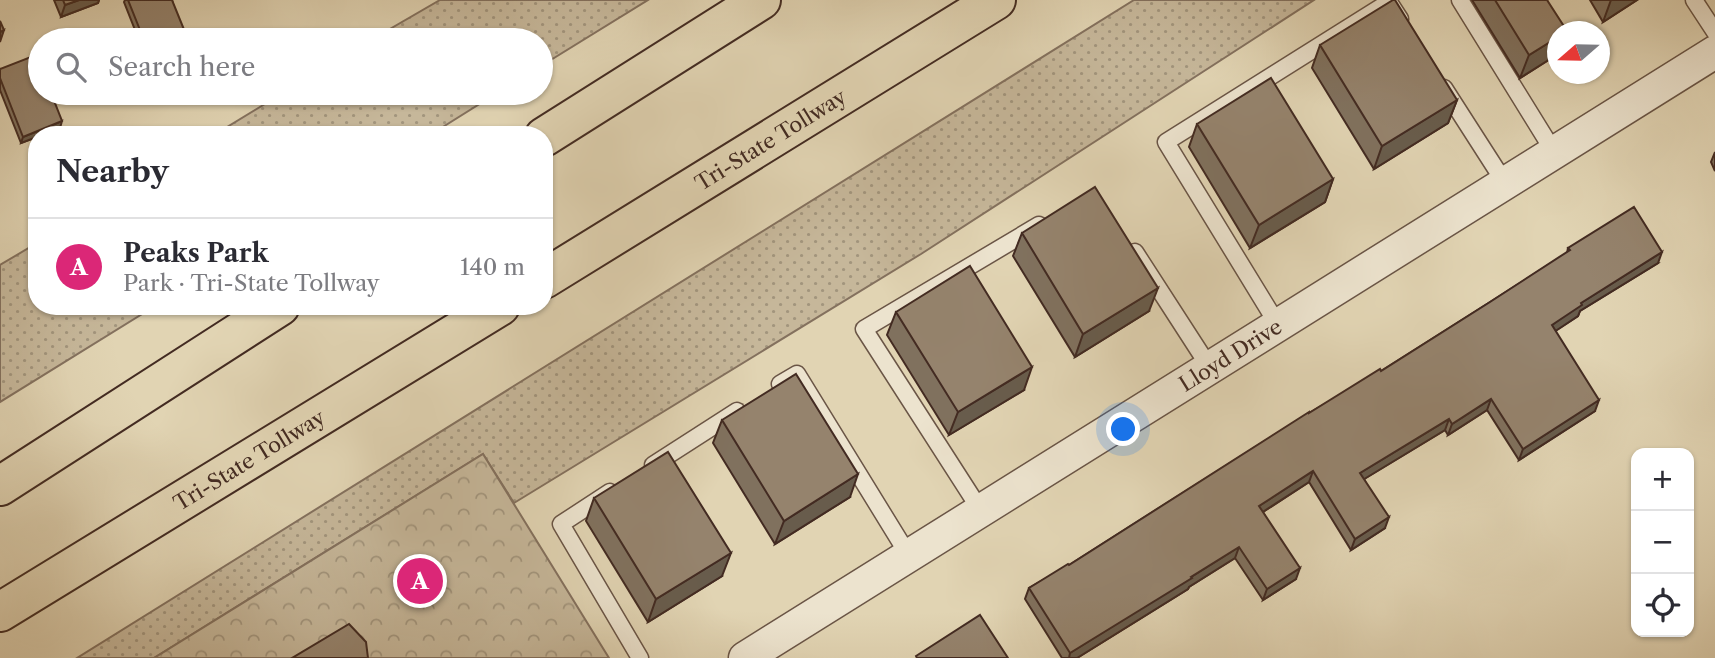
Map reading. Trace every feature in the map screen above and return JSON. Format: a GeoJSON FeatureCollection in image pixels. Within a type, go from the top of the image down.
{"type":"FeatureCollection","features":[{"type":"Feature","properties":{"kind":"highway"},"geometry":{"type":"LineString","coordinates":[[553,131],[761,0]]}},
{"type":"Feature","properties":{"kind":"highway","name":"Tri-State Tollway"},"geometry":{"type":"LineString","coordinates":[[553,273],[996,0]]}},
{"type":"Feature","properties":{"kind":"highway"},"geometry":{"type":"LineString","coordinates":[[0,486],[266,315]]}},
{"type":"Feature","properties":{"kind":"highway","name":"Tri-State Tollway"},"geometry":{"type":"LineString","coordinates":[[0,612],[485,315]]}},
{"type":"Feature","properties":{"kind":"street","name":"Lloyd Drive"},"geometry":{"type":"LineString","coordinates":[[745,658],[1715,52]]}},
{"type":"Feature","properties":{"kind":"lane"},"geometry":{"type":"LineString","coordinates":[[1460,0],[1554,152]]}},
{"type":"Feature","properties":{"kind":"lane"},"geometry":{"type":"LineString","coordinates":[[1694,0],[1715,32]]}},
{"type":"Feature","properties":{"kind":"lane"},"geometry":{"type":"LineString","coordinates":[[1278,325],[1166,142],[1389,2],[1411,36]]}},
{"type":"Feature","properties":{"kind":"lane"},"geometry":{"type":"LineString","coordinates":[[1433,71],[1505,183]]}},
{"type":"Feature","properties":{"kind":"lane"},"geometry":{"type":"LineString","coordinates":[[981,511],[864,329],[1049,219]]}},
{"type":"Feature","properties":{"kind":"lane"},"geometry":{"type":"LineString","coordinates":[[1124,236],[1210,368]]}},
{"type":"Feature","properties":{"kind":"lane"},"geometry":{"type":"LineString","coordinates":[[644,471],[797,373],[909,556]]}},
{"type":"Feature","properties":{"kind":"lane"},"geometry":{"type":"LineString","coordinates":[[620,486],[561,523],[640,658]]}},
{"type":"Feature","properties":{"kind":"green space"},"geometry":{"type":"Polygon","coordinates":[[[440,0],[648,0],[553,59],[553,28],[392,28],[440,0]]]}},
{"type":"Feature","properties":{"kind":"green space"},"geometry":{"type":"Polygon","coordinates":[[[1134,0],[1314,0],[921,254],[514,503],[483,454],[154,658],[77,658],[1134,0]]]}},
{"type":"Feature","properties":{"kind":"green space"},"geometry":{"type":"Polygon","coordinates":[[[263,105],[478,105],[444,126],[229,126],[263,105]]]}},
{"type":"Feature","properties":{"kind":"green space"},"geometry":{"type":"Polygon","coordinates":[[[28,248],[28,315],[140,315],[0,402],[0,265],[28,248]]]}},
{"type":"Feature","properties":{"kind":"green space"},"geometry":{"type":"Polygon","coordinates":[[[483,454],[609,658],[154,658],[483,454]]]}},
{"type":"Feature","properties":{"kind":"building"},"geometry":{"type":"Polygon","coordinates":[[[63,0],[79,0],[65,5],[63,0]]]}},
{"type":"Feature","properties":{"kind":"building"},"geometry":{"type":"Polygon","coordinates":[[[128,0],[172,0],[183,28],[139,28],[128,0]]]}},
{"type":"Feature","properties":{"kind":"building"},"geometry":{"type":"Polygon","coordinates":[[[1393,0],[1457,100],[1382,146],[1320,45],[1393,0]]]}},
{"type":"Feature","properties":{"kind":"building"},"geometry":{"type":"Polygon","coordinates":[[[1495,0],[1547,0],[1561,21],[1547,21],[1547,44],[1529,55],[1495,0]]]}},
{"type":"Feature","properties":{"kind":"building"},"geometry":{"type":"Polygon","coordinates":[[[28,58],[28,105],[56,105],[62,121],[50,126],[28,126],[28,135],[23,137],[0,78],[0,69],[28,58]]]}},
{"type":"Feature","properties":{"kind":"building"},"geometry":{"type":"Polygon","coordinates":[[[1271,78],[1333,179],[1259,225],[1197,124],[1271,78]]]}},
{"type":"Feature","properties":{"kind":"building"},"geometry":{"type":"Polygon","coordinates":[[[1095,187],[1158,288],[1083,334],[1022,233],[1095,187]]]}},
{"type":"Feature","properties":{"kind":"building"},"geometry":{"type":"Polygon","coordinates":[[[1634,207],[1662,252],[1581,303],[1582,305],[1552,325],[1599,400],[1523,449],[1491,399],[1452,424],[1449,419],[1360,473],[1389,517],[1355,539],[1313,471],[1259,506],[1300,568],[1267,589],[1239,547],[1070,653],[1029,588],[1309,412],[1380,369],[1381,371],[1634,207]]]}},
{"type":"Feature","properties":{"kind":"building"},"geometry":{"type":"Polygon","coordinates":[[[970,266],[1032,367],[958,412],[896,312],[970,266]]]}},
{"type":"Feature","properties":{"kind":"building"},"geometry":{"type":"Polygon","coordinates":[[[796,374],[858,474],[784,521],[722,420],[796,374]]]}},
{"type":"Feature","properties":{"kind":"building"},"geometry":{"type":"Polygon","coordinates":[[[668,452],[731,553],[656,599],[594,498],[668,452]]]}},
{"type":"Feature","properties":{"kind":"building"},"geometry":{"type":"Polygon","coordinates":[[[980,615],[1008,658],[917,658],[916,656],[980,615]]]}},
{"type":"Feature","properties":{"kind":"building"},"geometry":{"type":"Polygon","coordinates":[[[349,624],[366,642],[368,658],[292,658],[349,624]]]}},
{"type":"Feature","properties":{"kind":"place","name":"Peaks Park"},"geometry":{"type":"Point","coordinates":[420,581]}}]}
